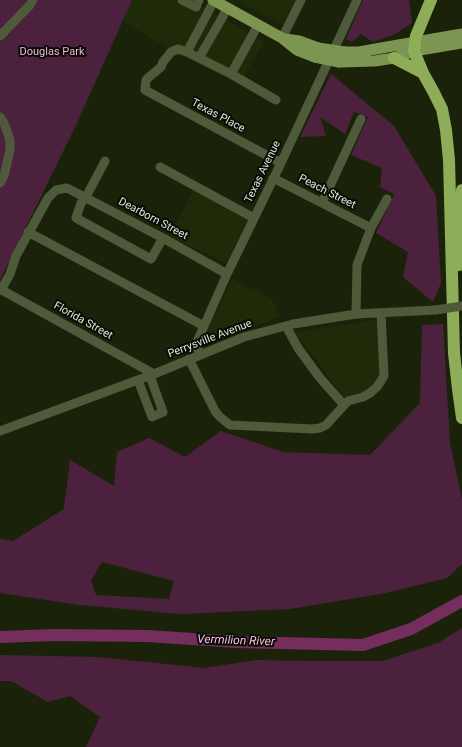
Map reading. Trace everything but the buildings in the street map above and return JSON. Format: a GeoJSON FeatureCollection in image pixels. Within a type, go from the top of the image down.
{"type":"FeatureCollection","features":[{"type":"Feature","properties":{"kind":"highway"},"geometry":{"type":"LineString","coordinates":[[431,0],[416,36],[414,47],[423,73],[442,110],[446,130],[449,160],[454,353],[462,418]]}},
{"type":"Feature","properties":{"kind":"highway"},"geometry":{"type":"LineString","coordinates":[[394,58],[423,73]]}},
{"type":"Feature","properties":{"kind":"highway"},"geometry":{"type":"LineString","coordinates":[[462,190],[458,274],[462,359]]}},
{"type":"Feature","properties":{"kind":"main road"},"geometry":{"type":"LineString","coordinates":[[213,0],[282,38],[297,50],[375,61],[394,58],[414,47]]}},
{"type":"Feature","properties":{"kind":"main road"},"geometry":{"type":"LineString","coordinates":[[342,57],[359,52],[414,47],[461,39]]}},
{"type":"Feature","properties":{"kind":"street"},"geometry":{"type":"LineString","coordinates":[[0,36],[33,0]]}},
{"type":"Feature","properties":{"kind":"street"},"geometry":{"type":"LineString","coordinates":[[182,0],[196,7],[199,0]]}},
{"type":"Feature","properties":{"kind":"street"},"geometry":{"type":"LineString","coordinates":[[213,0],[186,52],[231,74],[276,100]]}},
{"type":"Feature","properties":{"kind":"street"},"geometry":{"type":"LineString","coordinates":[[282,38],[301,0]]}},
{"type":"Feature","properties":{"kind":"street","name":"Texas Avenue"},"geometry":{"type":"LineString","coordinates":[[200,355],[196,344],[227,274],[281,163],[357,0]]}},
{"type":"Feature","properties":{"kind":"street"},"geometry":{"type":"LineString","coordinates":[[199,58],[227,8]]}},
{"type":"Feature","properties":{"kind":"street"},"geometry":{"type":"LineString","coordinates":[[231,74],[258,25]]}},
{"type":"Feature","properties":{"kind":"street","name":"Texas Place"},"geometry":{"type":"LineString","coordinates":[[186,52],[178,50],[171,52],[161,67],[146,80],[144,90],[281,163]]}},
{"type":"Feature","properties":{"kind":"street"},"geometry":{"type":"LineString","coordinates":[[0,117],[4,123],[10,140],[10,150],[4,176],[0,183]]}},
{"type":"Feature","properties":{"kind":"street"},"geometry":{"type":"LineString","coordinates":[[322,203],[361,119]]}},
{"type":"Feature","properties":{"kind":"street"},"geometry":{"type":"LineString","coordinates":[[105,161],[86,197],[81,203],[76,218],[151,258],[163,238]]}},
{"type":"Feature","properties":{"kind":"street"},"geometry":{"type":"LineString","coordinates":[[160,167],[254,218]]}},
{"type":"Feature","properties":{"kind":"street","name":"Peach Street"},"geometry":{"type":"LineString","coordinates":[[273,178],[371,228]]}},
{"type":"Feature","properties":{"kind":"street","name":"Dearborn Street"},"geometry":{"type":"LineString","coordinates":[[28,232],[48,198],[56,190],[67,188],[163,238],[227,274]]}},
{"type":"Feature","properties":{"kind":"street"},"geometry":{"type":"LineString","coordinates":[[356,314],[357,265],[371,228],[387,199]]}},
{"type":"Feature","properties":{"kind":"street"},"geometry":{"type":"LineString","coordinates":[[1,290],[10,274],[16,256],[28,232],[204,326]]}},
{"type":"Feature","properties":{"kind":"street","name":"Florida Street"},"geometry":{"type":"LineString","coordinates":[[1,290],[152,375]]}},
{"type":"Feature","properties":{"kind":"street","name":"Perrysville Avenue"},"geometry":{"type":"LineString","coordinates":[[0,431],[152,375],[244,337],[286,326],[356,314],[436,310],[462,306]]}},
{"type":"Feature","properties":{"kind":"street"},"geometry":{"type":"LineString","coordinates":[[189,359],[215,411],[230,425],[312,429],[320,428],[326,424],[348,401],[370,393],[377,387],[384,376],[381,313]]}},
{"type":"Feature","properties":{"kind":"street"},"geometry":{"type":"LineString","coordinates":[[286,326],[298,348],[320,378],[344,405]]}},
{"type":"Feature","properties":{"kind":"street"},"geometry":{"type":"LineString","coordinates":[[138,380],[152,417],[163,412],[152,375]]}},
{"type":"Feature","properties":{"kind":"shaded area"},"geometry":{"type":"Polygon","coordinates":[[[132,0],[189,0],[264,41],[240,84],[174,51],[122,21],[132,0]]]}},
{"type":"Feature","properties":{"kind":"shaded area"},"geometry":{"type":"Polygon","coordinates":[[[243,0],[295,0],[282,25],[241,3],[243,0]]]}},
{"type":"Feature","properties":{"kind":"shaded area"},"geometry":{"type":"Polygon","coordinates":[[[195,186],[250,216],[226,263],[170,236],[195,186]]]}},
{"type":"Feature","properties":{"kind":"shaded area"},"geometry":{"type":"Polygon","coordinates":[[[232,279],[271,298],[280,317],[205,344],[204,338],[232,279]]]}},
{"type":"Feature","properties":{"kind":"shaded area"},"geometry":{"type":"Polygon","coordinates":[[[376,320],[380,373],[372,388],[345,398],[295,332],[376,320]]]}},
{"type":"Feature","properties":{"kind":"green space","name":"Douglas Park"},"geometry":{"type":"Polygon","coordinates":[[[0,0],[132,0],[76,125],[0,280],[0,0]]]}},
{"type":"Feature","properties":{"kind":"green space"},"geometry":{"type":"Polygon","coordinates":[[[363,0],[409,0],[412,23],[395,34],[373,42],[361,34],[352,42],[346,39],[363,0]]]}},
{"type":"Feature","properties":{"kind":"green space"},"geometry":{"type":"Polygon","coordinates":[[[331,74],[394,126],[436,196],[441,283],[433,302],[403,277],[408,252],[376,233],[394,194],[380,187],[382,168],[351,155],[368,117],[354,112],[345,134],[320,117],[326,136],[300,137],[331,74]]]}},
{"type":"Feature","properties":{"kind":"green space"},"geometry":{"type":"Polygon","coordinates":[[[443,324],[450,443],[462,499],[462,564],[447,578],[386,593],[290,609],[180,614],[80,605],[0,593],[0,539],[13,541],[64,509],[70,460],[114,486],[117,452],[149,438],[185,457],[221,431],[283,452],[370,455],[420,403],[422,325],[443,324]],[[102,562],[91,580],[96,595],[169,599],[174,581],[102,562]]]}},
{"type":"Feature","properties":{"kind":"green space"},"geometry":{"type":"Polygon","coordinates":[[[462,628],[462,747],[86,747],[100,717],[70,696],[48,702],[11,681],[0,681],[0,655],[98,657],[204,668],[256,660],[383,661],[438,643],[462,628]]]}},
{"type":"Feature","properties":{"kind":"waterway","name":"Vermilion River"},"geometry":{"type":"LineString","coordinates":[[0,637],[54,635],[148,636],[237,642],[363,645],[411,629],[462,601]]}}]}
